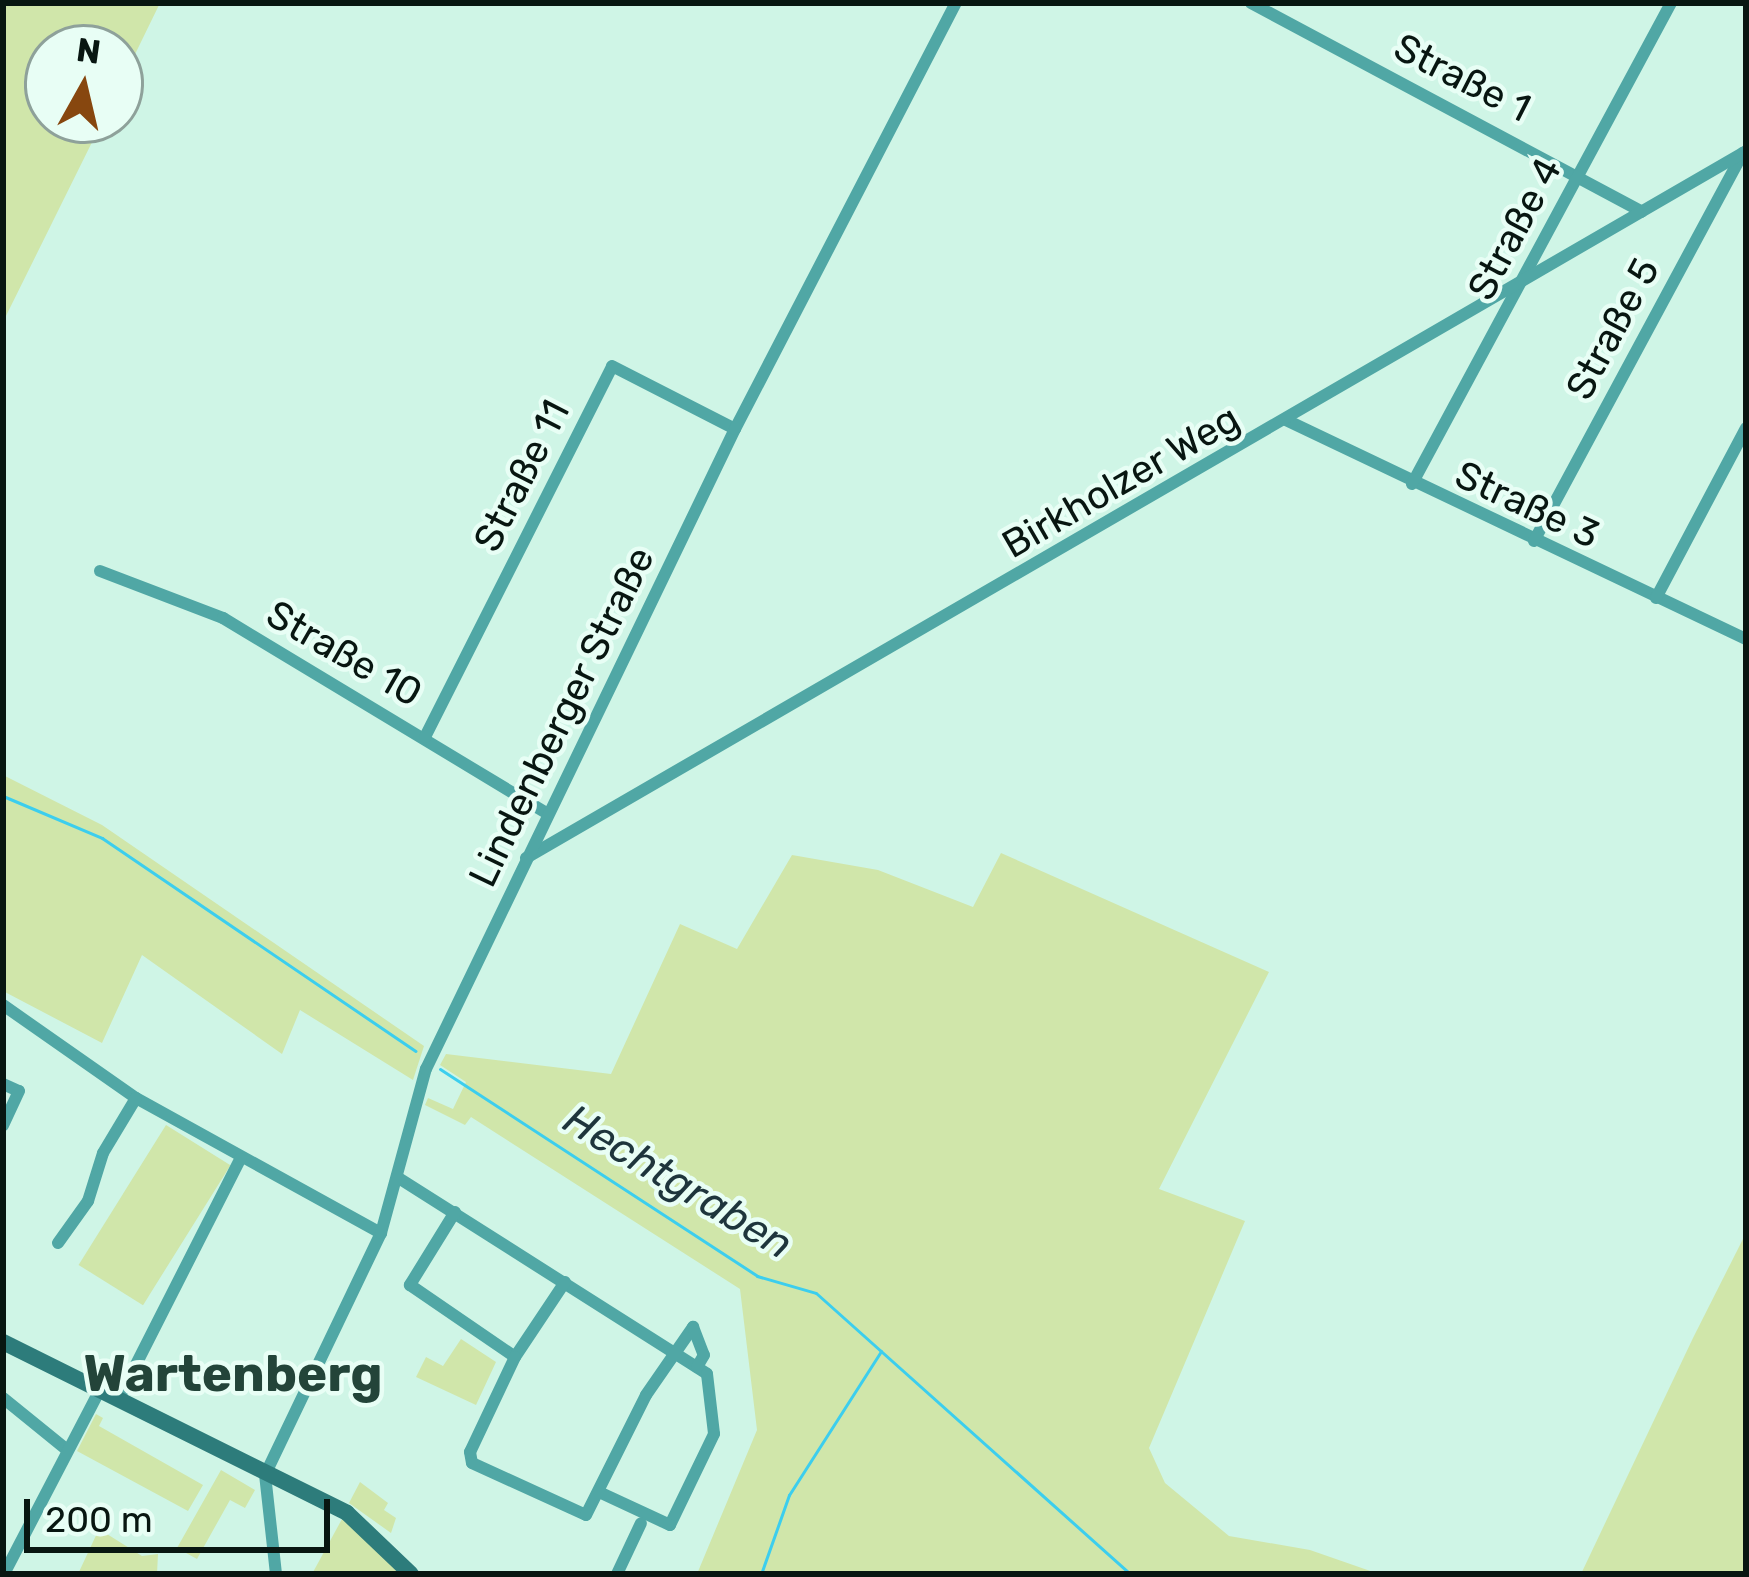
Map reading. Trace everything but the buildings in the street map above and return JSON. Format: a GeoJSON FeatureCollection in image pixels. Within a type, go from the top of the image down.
{"type":"FeatureCollection","features":[{"type":"Feature","properties":{"kind":"main road"},"geometry":{"type":"LineString","coordinates":[[3,1342],[347,1513],[411,1574]]}},
{"type":"Feature","properties":{"kind":"street","name":"Lindenberger Straße"},"geometry":{"type":"LineString","coordinates":[[265,1475],[381,1233],[426,1069],[735,429],[956,3]]}},
{"type":"Feature","properties":{"kind":"street","name":"Straße 1"},"geometry":{"type":"LineString","coordinates":[[1251,3],[1580,172],[1642,212]]}},
{"type":"Feature","properties":{"kind":"street","name":"Straße 4"},"geometry":{"type":"LineString","coordinates":[[1412,484],[1671,3]]}},
{"type":"Feature","properties":{"kind":"street","name":"Birkholzer Weg"},"geometry":{"type":"LineString","coordinates":[[526,858],[563,843],[1745,150]]}},
{"type":"Feature","properties":{"kind":"street","name":"Straße 5"},"geometry":{"type":"LineString","coordinates":[[1534,541],[1745,150]]}},
{"type":"Feature","properties":{"kind":"street","name":"Straße 11"},"geometry":{"type":"LineString","coordinates":[[425,737],[611,366],[735,429]]}},
{"type":"Feature","properties":{"kind":"street","name":"Straße 3"},"geometry":{"type":"LineString","coordinates":[[1286,420],[1412,484],[1746,639]]}},
{"type":"Feature","properties":{"kind":"street"},"geometry":{"type":"LineString","coordinates":[[1656,598],[1746,428]]}},
{"type":"Feature","properties":{"kind":"street","name":"Straße 10"},"geometry":{"type":"LineString","coordinates":[[100,571],[223,618],[425,737],[543,820],[563,843]]}},
{"type":"Feature","properties":{"kind":"street"},"geometry":{"type":"LineString","coordinates":[[3,1005],[136,1098],[381,1233]]}},
{"type":"Feature","properties":{"kind":"street"},"geometry":{"type":"LineString","coordinates":[[3,1084],[19,1091],[3,1125]]}},
{"type":"Feature","properties":{"kind":"street"},"geometry":{"type":"LineString","coordinates":[[58,1244],[88,1201],[103,1153],[136,1098]]}},
{"type":"Feature","properties":{"kind":"street"},"geometry":{"type":"LineString","coordinates":[[119,1398],[240,1159]]}},
{"type":"Feature","properties":{"kind":"street"},"geometry":{"type":"LineString","coordinates":[[397,1177],[707,1374],[714,1435],[673,1521],[598,1492]]}},
{"type":"Feature","properties":{"kind":"street"},"geometry":{"type":"LineString","coordinates":[[455,1212],[410,1285],[515,1357]]}},
{"type":"Feature","properties":{"kind":"street"},"geometry":{"type":"LineString","coordinates":[[565,1282],[515,1357],[469,1459],[580,1514],[598,1492],[674,1351],[698,1327],[704,1355],[697,1366]]}},
{"type":"Feature","properties":{"kind":"street"},"geometry":{"type":"LineString","coordinates":[[4,1574],[101,1388]]}},
{"type":"Feature","properties":{"kind":"street"},"geometry":{"type":"LineString","coordinates":[[3,1398],[49,1427],[66,1449]]}},
{"type":"Feature","properties":{"kind":"street"},"geometry":{"type":"LineString","coordinates":[[49,1427],[79,1427]]}},
{"type":"Feature","properties":{"kind":"street"},"geometry":{"type":"LineString","coordinates":[[265,1475],[276,1574]]}},
{"type":"Feature","properties":{"kind":"street"},"geometry":{"type":"LineString","coordinates":[[617,1574],[641,1523]]}},
{"type":"Feature","properties":{"kind":"green space"},"geometry":{"type":"Polygon","coordinates":[[[3,3],[160,3],[144,36],[144,24],[24,24],[24,144],[91,144],[3,322],[3,3]]]}},
{"type":"Feature","properties":{"kind":"green space"},"geometry":{"type":"Polygon","coordinates":[[[3,775],[102,825],[424,1046],[413,1080],[300,1010],[282,1054],[142,955],[102,1043],[3,991],[3,775]]]}},
{"type":"Feature","properties":{"kind":"green space"},"geometry":{"type":"Polygon","coordinates":[[[1001,853],[1269,972],[1159,1189],[1245,1221],[1149,1448],[1165,1483],[1229,1536],[1310,1550],[1379,1574],[697,1574],[757,1430],[740,1289],[471,1117],[465,1125],[425,1105],[428,1098],[453,1109],[466,1082],[440,1065],[446,1054],[611,1074],[680,924],[737,949],[792,855],[878,870],[973,907],[1001,853]]]}},
{"type":"Feature","properties":{"kind":"green space"},"geometry":{"type":"Polygon","coordinates":[[[166,1125],[230,1165],[143,1305],[79,1265],[166,1125]]]}},
{"type":"Feature","properties":{"kind":"green space"},"geometry":{"type":"Polygon","coordinates":[[[1746,1233],[1746,1574],[1581,1574],[1693,1338],[1746,1233]]]}},
{"type":"Feature","properties":{"kind":"green space"},"geometry":{"type":"Polygon","coordinates":[[[461,1339],[496,1362],[476,1405],[416,1377],[426,1357],[443,1366],[461,1339]]]}},
{"type":"Feature","properties":{"kind":"green space"},"geometry":{"type":"Polygon","coordinates":[[[96,1414],[103,1418],[99,1426],[203,1485],[188,1511],[77,1451],[96,1414]]]}},
{"type":"Feature","properties":{"kind":"green space"},"geometry":{"type":"Polygon","coordinates":[[[221,1470],[255,1490],[245,1508],[230,1500],[197,1559],[177,1548],[221,1470]]]}},
{"type":"Feature","properties":{"kind":"green space"},"geometry":{"type":"Polygon","coordinates":[[[360,1482],[388,1503],[384,1510],[396,1518],[391,1533],[349,1503],[360,1482]]]}},
{"type":"Feature","properties":{"kind":"green space"},"geometry":{"type":"Polygon","coordinates":[[[342,1519],[406,1574],[312,1574],[342,1519]]]}},
{"type":"Feature","properties":{"kind":"green space"},"geometry":{"type":"Polygon","coordinates":[[[99,1529],[142,1556],[158,1554],[157,1574],[78,1574],[99,1529]]]}},
{"type":"Feature","properties":{"kind":"waterway","name":"Hechtgraben"},"geometry":{"type":"LineString","coordinates":[[3,796],[102,838],[415,1051]]}},
{"type":"Feature","properties":{"kind":"waterway","name":"Hechtgraben"},"geometry":{"type":"LineString","coordinates":[[440,1069],[757,1276],[816,1293],[1130,1574]]}},
{"type":"Feature","properties":{"kind":"waterway","name":"Hechtgraben"},"geometry":{"type":"LineString","coordinates":[[761,1574],[789,1495],[881,1351]]}},
{"type":"Feature","properties":{"kind":"district","name":"Wartenberg"},"geometry":{"type":"Point","coordinates":[233,1374]}}]}
